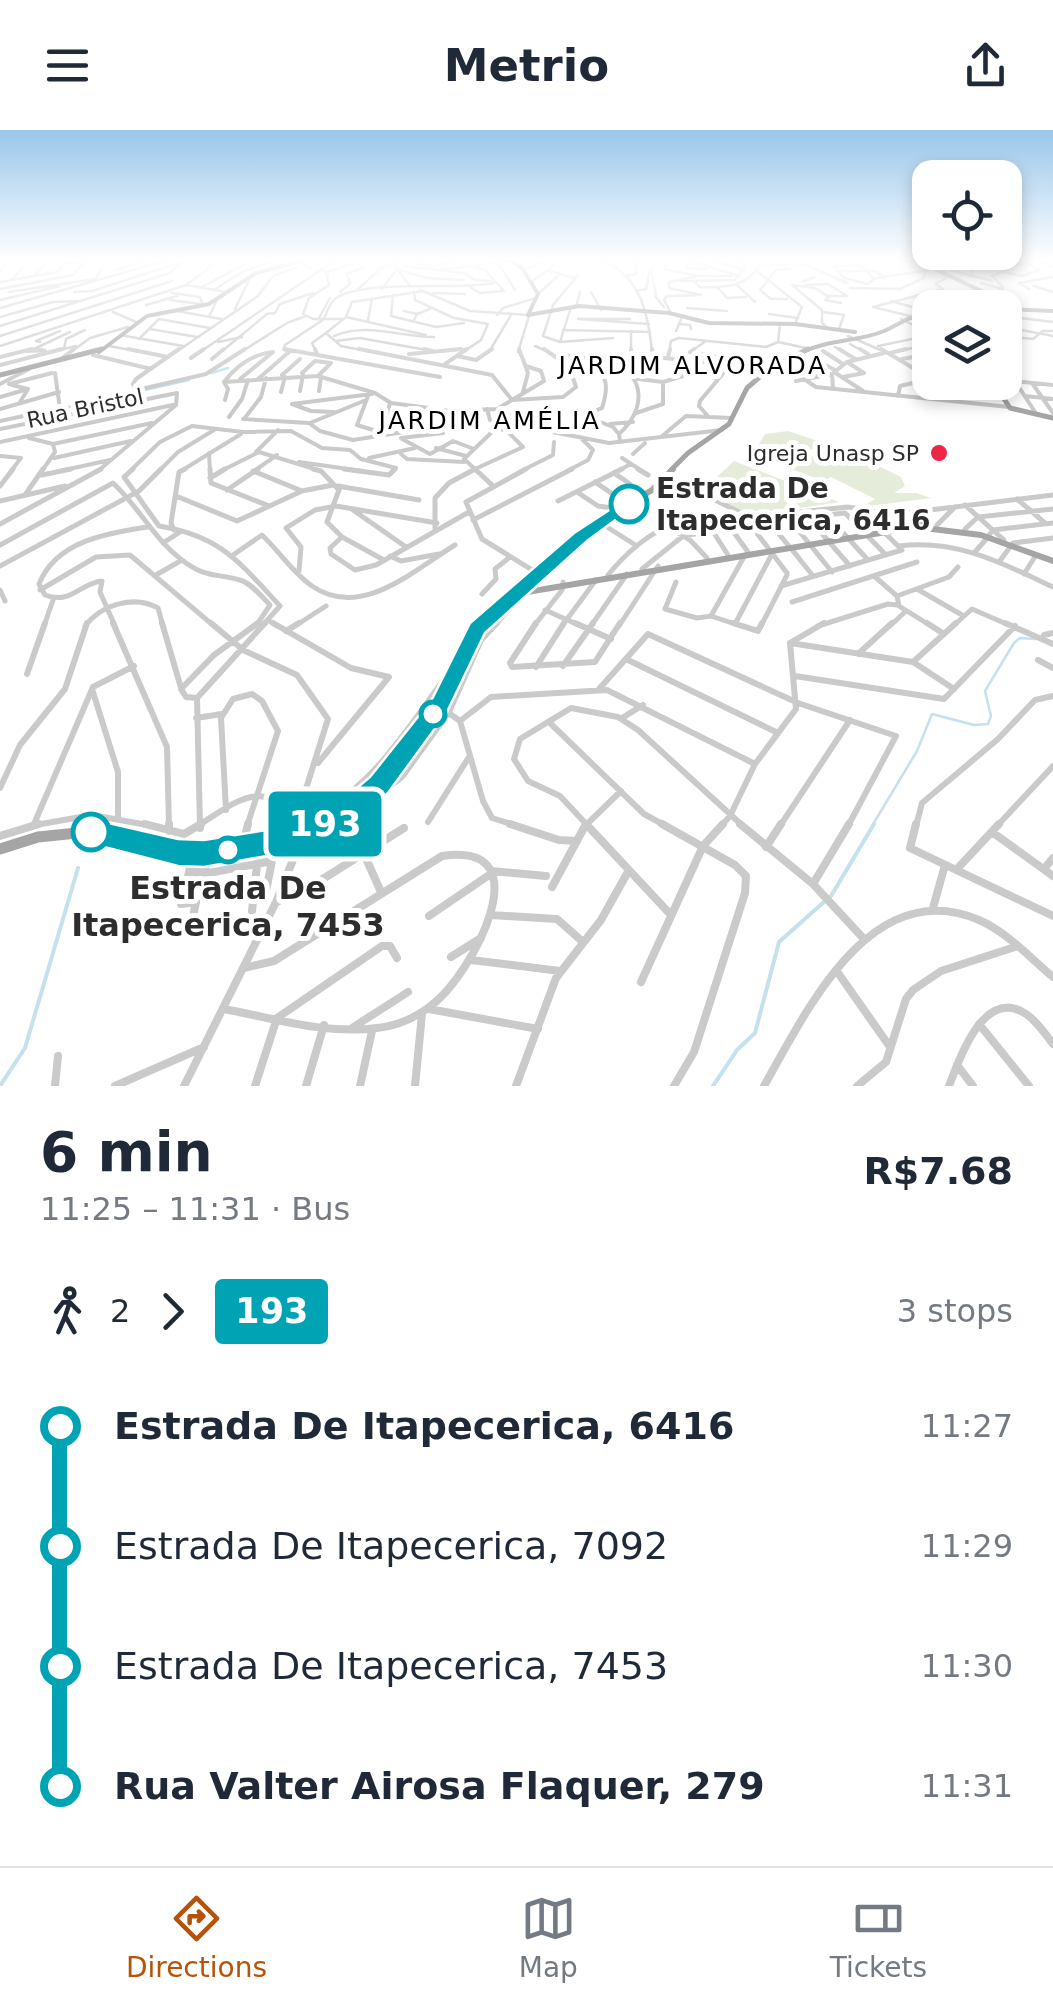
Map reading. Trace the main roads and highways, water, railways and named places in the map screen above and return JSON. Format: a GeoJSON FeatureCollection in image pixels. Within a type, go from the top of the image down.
{"type":"FeatureCollection","features":[{"type":"Feature","properties":{"kind":"main road"},"geometry":{"type":"LineString","coordinates":[[0,376],[61,359],[93,355],[136,322],[206,304]]}},
{"type":"Feature","properties":{"kind":"main road"},"geometry":{"type":"LineString","coordinates":[[533,304],[527,315],[573,307],[630,316],[671,313],[713,324],[796,321],[852,334]]}},
{"type":"Feature","properties":{"kind":"main road"},"geometry":{"type":"LineString","coordinates":[[1022,308],[1053,312]]}},
{"type":"Feature","properties":{"kind":"main road"},"geometry":{"type":"LineString","coordinates":[[0,849],[38,837],[94,832],[178,852],[209,853],[301,837],[353,807],[379,785],[446,707],[463,672],[464,656],[474,633],[499,605],[599,522],[667,476],[692,450],[722,430],[735,418],[742,399],[776,365],[806,348],[852,334],[883,331],[912,316]]}},
{"type":"Feature","properties":{"kind":"main road"},"geometry":{"type":"LineString","coordinates":[[1004,400],[1009,408],[1050,417]]}},
{"type":"Feature","properties":{"kind":"main road"},"geometry":{"type":"LineString","coordinates":[[1009,408],[1050,417]]}},
{"type":"Feature","properties":{"kind":"main road"},"geometry":{"type":"LineString","coordinates":[[523,588],[596,580],[907,524],[990,534],[1052,560]]}},
{"type":"Feature","properties":{"kind":"main road"},"geometry":{"type":"LineString","coordinates":[[865,533],[884,532],[907,524],[990,534]]}},
{"type":"Feature","properties":{"kind":"main road"},"geometry":{"type":"LineString","coordinates":[[1010,543],[1052,560]]}},
{"type":"Feature","properties":{"kind":"main road"},"geometry":{"type":"LineString","coordinates":[[563,584],[746,553]]}},
{"type":"Feature","properties":{"kind":"waterway"},"geometry":{"type":"LineString","coordinates":[[211,373],[228,368]]}},
{"type":"Feature","properties":{"kind":"waterway"},"geometry":{"type":"LineString","coordinates":[[60,409],[189,380]]}},
{"type":"Feature","properties":{"kind":"waterway"},"geometry":{"type":"LineString","coordinates":[[872,826],[917,751],[932,714],[974,725],[988,724],[991,716],[985,691],[1014,643],[1020,638],[1035,639]]}},
{"type":"Feature","properties":{"kind":"waterway"},"geometry":{"type":"LineString","coordinates":[[831,896],[874,824]]}},
{"type":"Feature","properties":{"kind":"waterway"},"geometry":{"type":"LineString","coordinates":[[0,1086],[25,1048],[78,868]]}},
{"type":"Feature","properties":{"kind":"waterway"},"geometry":{"type":"LineString","coordinates":[[713,1086],[737,1050],[755,1033],[779,942],[825,901]]}},
{"type":"Feature","properties":{"kind":"place","name":"Igreja Unasp SP"},"geometry":{"type":"Point","coordinates":[939,453]}},
{"type":"Feature","properties":{"kind":"place","name":"Estrada De Itapecerica, 6416"},"geometry":{"type":"Point","coordinates":[629,504]}},
{"type":"Feature","properties":{"kind":"place","name":"Estrada De Itapecerica, 7453"},"geometry":{"type":"Point","coordinates":[228,850]}},
{"type":"Feature","properties":{"kind":"district","name":"JARDIM ALVORADA"},"geometry":{"type":"Point","coordinates":[693,365]}},
{"type":"Feature","properties":{"kind":"district","name":"JARDIM AMÉLIA"},"geometry":{"type":"Point","coordinates":[490,420]}}]}
